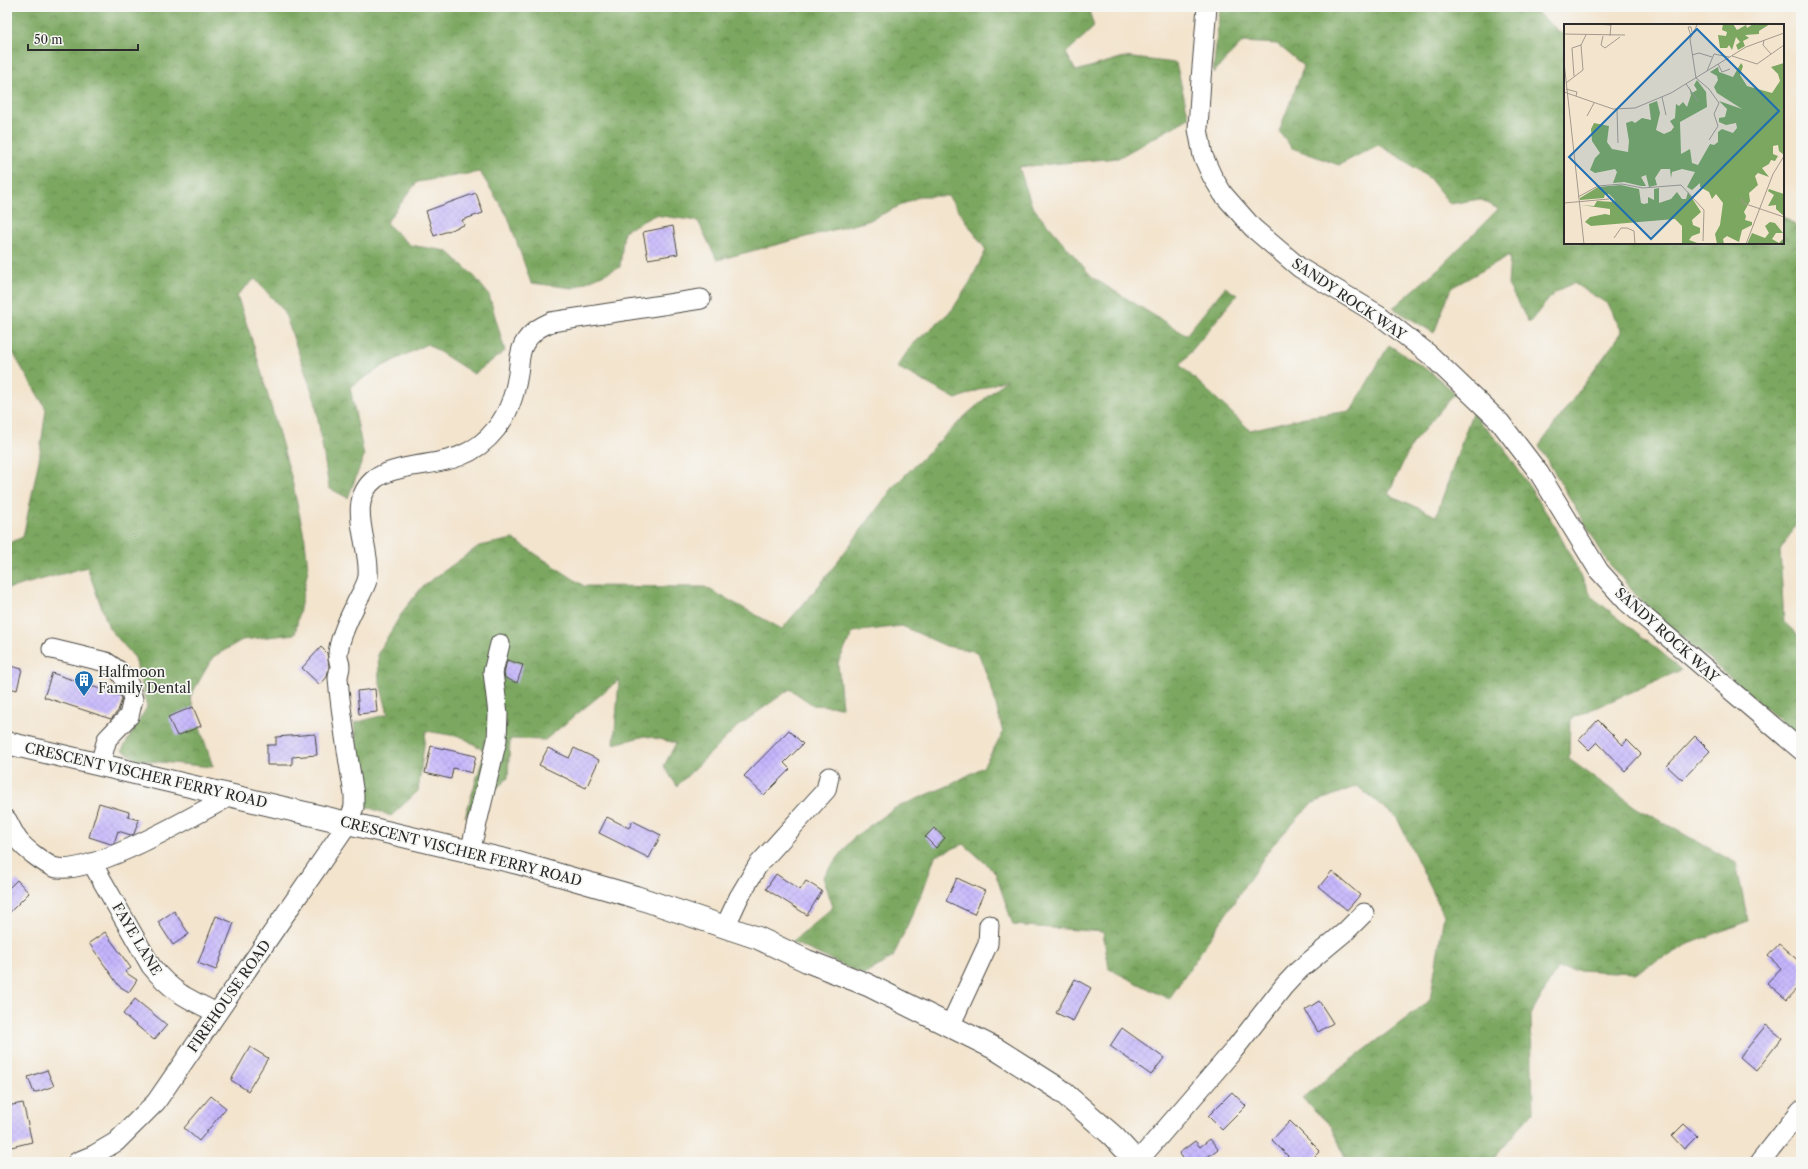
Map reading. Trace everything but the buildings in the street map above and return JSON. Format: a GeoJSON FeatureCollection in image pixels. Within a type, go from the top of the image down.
{"type":"FeatureCollection","features":[{"type":"Feature","properties":{"kind":"main road","name":"CRESCENT VISCHER FERRY ROAD"},"geometry":{"type":"LineString","coordinates":[[7,743],[518,863],[629,894],[758,938],[807,961],[868,985],[996,1049],[1059,1089],[1113,1136],[1137,1162]]}},
{"type":"Feature","properties":{"kind":"street","name":"SANDY ROCK WAY"},"geometry":{"type":"LineString","coordinates":[[1207,7],[1198,129],[1203,156],[1212,176],[1223,194],[1253,228],[1300,268],[1378,315],[1430,355],[1500,422],[1539,473],[1599,571],[1627,602],[1801,750]]}},
{"type":"Feature","properties":{"kind":"street","name":"FIREHOUSE ROAD"},"geometry":{"type":"LineString","coordinates":[[88,1160],[116,1142],[156,1102],[348,823],[354,807],[354,795],[340,699],[338,677],[340,666],[338,655],[348,621],[365,586],[368,576],[360,505],[364,492],[375,479],[384,474],[406,468],[455,460],[470,453],[484,442],[502,421],[511,405],[518,374],[520,353],[528,338],[535,330],[551,322],[701,299]]}},
{"type":"Feature","properties":{"kind":"street"},"geometry":{"type":"LineString","coordinates":[[470,852],[497,740],[498,714],[493,672],[500,644]]}},
{"type":"Feature","properties":{"kind":"street"},"geometry":{"type":"LineString","coordinates":[[52,650],[106,662],[119,671],[129,685],[133,699],[129,716],[107,739],[100,764]]}},
{"type":"Feature","properties":{"kind":"street"},"geometry":{"type":"LineString","coordinates":[[726,928],[739,897],[758,865],[826,790],[829,778]]}},
{"type":"Feature","properties":{"kind":"street"},"geometry":{"type":"LineString","coordinates":[[7,820],[19,842],[43,861],[54,867],[70,868],[92,863],[120,853],[232,795]]}},
{"type":"Feature","properties":{"kind":"street","name":"FAYE LANE"},"geometry":{"type":"LineString","coordinates":[[92,863],[151,966],[162,980],[181,996],[217,1013]]}},
{"type":"Feature","properties":{"kind":"street"},"geometry":{"type":"LineString","coordinates":[[1137,1162],[1233,1051],[1284,986],[1299,970],[1346,931],[1364,913]]}},
{"type":"Feature","properties":{"kind":"street"},"geometry":{"type":"LineString","coordinates":[[950,1026],[988,944],[988,925]]}},
{"type":"Feature","properties":{"kind":"street"},"geometry":{"type":"LineString","coordinates":[[1760,1162],[1801,1110]]}},
{"type":"Feature","properties":{"kind":"green space"},"geometry":{"type":"Polygon","coordinates":[[[7,7],[1088,7],[1094,27],[1066,53],[1076,71],[1124,57],[1176,63],[1189,118],[1118,158],[1019,167],[1032,206],[1093,278],[1186,335],[1225,287],[1237,295],[1180,365],[1250,430],[1305,417],[1351,411],[1389,345],[1432,373],[1455,393],[1412,444],[1388,494],[1436,516],[1472,413],[1504,448],[1555,526],[1592,597],[1661,652],[1681,670],[1570,719],[1569,759],[1637,808],[1736,863],[1748,921],[1689,944],[1635,973],[1557,969],[1531,1015],[1533,1112],[1490,1162],[1347,1162],[1332,1127],[1302,1098],[1430,1000],[1444,915],[1397,818],[1357,786],[1311,804],[1271,847],[1169,999],[1109,969],[1103,932],[1013,925],[995,872],[964,844],[935,856],[923,891],[893,957],[864,975],[792,942],[833,907],[823,877],[854,837],[893,809],[950,785],[983,767],[1003,733],[992,689],[978,652],[946,646],[902,626],[853,632],[838,663],[842,707],[813,705],[790,689],[738,726],[677,786],[664,766],[676,743],[645,736],[614,744],[619,680],[545,740],[510,739],[508,778],[465,817],[485,751],[462,737],[426,731],[418,791],[391,816],[365,806],[354,723],[388,714],[379,680],[378,653],[403,611],[423,586],[479,546],[513,539],[584,586],[705,587],[782,629],[822,582],[895,485],[965,416],[1007,379],[956,399],[897,367],[912,345],[952,310],[970,282],[986,250],[948,196],[920,196],[868,221],[717,260],[698,221],[655,215],[624,231],[620,267],[573,288],[531,283],[508,217],[480,172],[417,182],[386,223],[410,245],[447,251],[474,276],[489,295],[505,351],[474,374],[427,344],[383,366],[350,387],[364,456],[348,498],[329,488],[315,400],[284,311],[255,279],[237,295],[253,343],[291,476],[305,540],[308,569],[295,634],[242,640],[213,657],[190,697],[213,767],[138,760],[122,750],[147,707],[135,658],[109,628],[87,567],[7,589],[7,544],[23,537],[39,460],[46,409],[7,343],[7,7]]]}},
{"type":"Feature","properties":{"kind":"green space"},"geometry":{"type":"Polygon","coordinates":[[[1220,7],[1530,7],[1564,35],[1564,244],[1784,244],[1784,217],[1801,230],[1801,517],[1780,550],[1784,622],[1801,638],[1801,737],[1774,716],[1641,601],[1607,561],[1539,446],[1622,332],[1608,304],[1573,283],[1554,293],[1529,323],[1508,285],[1510,255],[1451,288],[1434,333],[1393,308],[1439,268],[1498,209],[1480,199],[1450,204],[1430,179],[1401,158],[1378,145],[1339,165],[1292,148],[1279,131],[1304,66],[1277,44],[1243,42],[1213,73],[1220,7]]]}},
{"type":"Feature","properties":{"kind":"place","name":"Halfmoon Family Dental"},"geometry":{"type":"Point","coordinates":[84,697]}}]}
